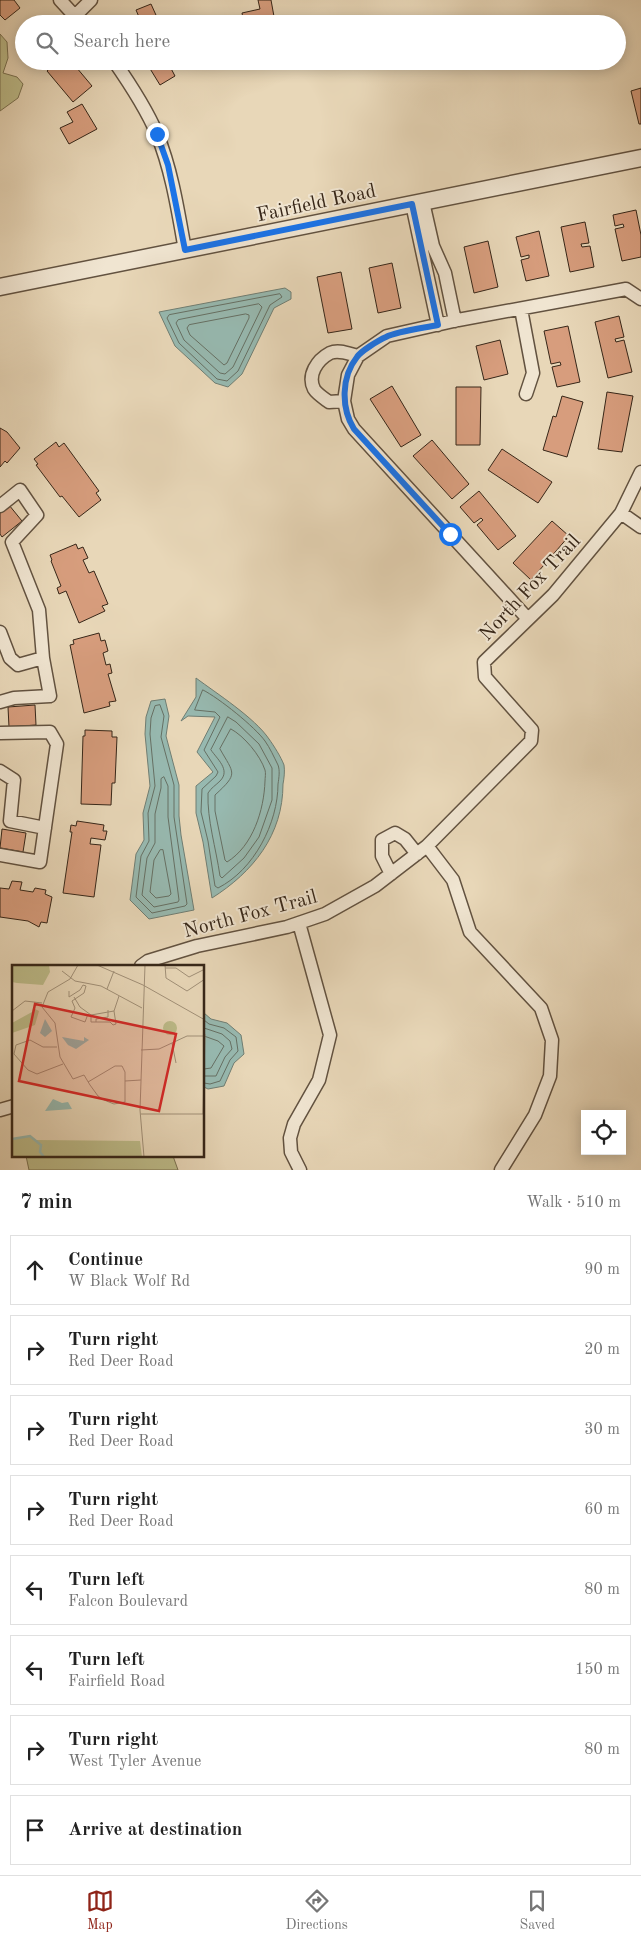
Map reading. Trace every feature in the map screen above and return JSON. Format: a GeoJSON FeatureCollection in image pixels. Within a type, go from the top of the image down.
{"type":"FeatureCollection","features":[{"type":"Feature","properties":{"kind":"street"},"geometry":{"type":"LineString","coordinates":[[60,0],[74,15]]}},
{"type":"Feature","properties":{"kind":"street"},"geometry":{"type":"LineString","coordinates":[[81,15],[90,0]]}},
{"type":"Feature","properties":{"kind":"street"},"geometry":{"type":"LineString","coordinates":[[120,70],[136,94],[157,134],[168,165],[185,250]]}},
{"type":"Feature","properties":{"kind":"street","name":"Fairfield Road"},"geometry":{"type":"LineString","coordinates":[[0,287],[641,158]]}},
{"type":"Feature","properties":{"kind":"street"},"geometry":{"type":"LineString","coordinates":[[418,203],[432,246],[445,273],[455,321]]}},
{"type":"Feature","properties":{"kind":"street"},"geometry":{"type":"LineString","coordinates":[[418,203],[435,326]]}},
{"type":"Feature","properties":{"kind":"street"},"geometry":{"type":"LineString","coordinates":[[528,619],[354,429],[348,419],[344,401],[348,375],[358,356],[386,336],[626,289],[641,299]]}},
{"type":"Feature","properties":{"kind":"street"},"geometry":{"type":"LineString","coordinates":[[521,309],[533,373],[526,394]]}},
{"type":"Feature","properties":{"kind":"street"},"geometry":{"type":"LineString","coordinates":[[344,401],[329,402],[314,390],[311,376],[316,365],[331,353],[343,352],[358,356]]}},
{"type":"Feature","properties":{"kind":"street","name":"North Fox Trail"},"geometry":{"type":"LineString","coordinates":[[143,965],[197,946],[299,923],[325,914],[375,886],[422,850],[531,742],[532,730],[485,677],[484,662],[553,595],[621,513],[641,472]]}},
{"type":"Feature","properties":{"kind":"street"},"geometry":{"type":"LineString","coordinates":[[0,506],[20,490],[37,515],[12,542],[39,610],[43,658],[50,696],[14,698],[0,702]]}},
{"type":"Feature","properties":{"kind":"street"},"geometry":{"type":"LineString","coordinates":[[621,513],[641,527]]}},
{"type":"Feature","properties":{"kind":"street"},"geometry":{"type":"LineString","coordinates":[[0,632],[10,658],[18,665],[43,658]]}},
{"type":"Feature","properties":{"kind":"street"},"geometry":{"type":"LineString","coordinates":[[0,734],[50,732],[57,744],[40,862],[0,855]]}},
{"type":"Feature","properties":{"kind":"street"},"geometry":{"type":"LineString","coordinates":[[0,771],[14,780],[10,821],[45,828]]}},
{"type":"Feature","properties":{"kind":"street"},"geometry":{"type":"LineString","coordinates":[[391,874],[382,856],[382,840],[396,833],[422,850],[453,880],[470,932],[541,1008],[552,1040],[550,1076],[534,1115],[501,1170]]}},
{"type":"Feature","properties":{"kind":"street"},"geometry":{"type":"LineString","coordinates":[[299,923],[330,1035],[319,1080],[294,1124],[290,1138],[291,1152],[300,1170]]}},
{"type":"Feature","properties":{"kind":"shaded area"},"geometry":{"type":"Polygon","coordinates":[[[0,34],[7,42],[8,58],[3,73],[17,77],[23,84],[18,98],[0,111],[0,34]]]}},
{"type":"Feature","properties":{"kind":"shaded area"},"geometry":{"type":"Polygon","coordinates":[[[26,1158],[174,1158],[178,1170],[29,1170],[26,1158]]]}},
{"type":"Feature","properties":{"kind":"water"},"geometry":{"type":"Polygon","coordinates":[[[285,288],[291,292],[291,299],[274,308],[242,374],[228,387],[215,383],[175,346],[159,312],[285,288]]]}},
{"type":"Feature","properties":{"kind":"water"},"geometry":{"type":"Polygon","coordinates":[[[196,678],[235,706],[263,731],[284,765],[282,802],[278,820],[271,836],[252,864],[227,888],[212,898],[203,842],[196,813],[196,786],[213,772],[197,752],[215,717],[188,716],[181,721],[196,697],[196,678]]]}},
{"type":"Feature","properties":{"kind":"water"},"geometry":{"type":"Polygon","coordinates":[[[165,699],[169,716],[166,736],[179,785],[181,835],[194,910],[149,919],[130,900],[136,854],[144,840],[143,813],[150,786],[145,734],[146,717],[151,701],[165,699]]]}},
{"type":"Feature","properties":{"kind":"water"},"geometry":{"type":"Polygon","coordinates":[[[205,1014],[211,1019],[227,1023],[241,1035],[244,1054],[234,1063],[224,1086],[208,1089],[205,1088],[205,1014]]]}},
{"type":"Feature","properties":{"kind":"building"},"geometry":{"type":"Polygon","coordinates":[[[0,0],[14,0],[20,8],[5,20],[0,15],[0,0]]]}},
{"type":"Feature","properties":{"kind":"building"},"geometry":{"type":"Polygon","coordinates":[[[258,0],[271,0],[274,15],[242,15],[242,13],[260,9],[258,0]]]}},
{"type":"Feature","properties":{"kind":"building"},"geometry":{"type":"Polygon","coordinates":[[[151,4],[156,15],[138,15],[136,10],[151,4]]]}},
{"type":"Feature","properties":{"kind":"building"},"geometry":{"type":"Polygon","coordinates":[[[79,70],[92,86],[73,102],[47,71],[79,70]]]}},
{"type":"Feature","properties":{"kind":"building"},"geometry":{"type":"Polygon","coordinates":[[[151,70],[172,70],[175,76],[160,85],[151,70]]]}},
{"type":"Feature","properties":{"kind":"building"},"geometry":{"type":"Polygon","coordinates":[[[641,88],[641,124],[639,124],[631,91],[641,88]]]}},
{"type":"Feature","properties":{"kind":"building"},"geometry":{"type":"Polygon","coordinates":[[[82,104],[97,129],[69,144],[60,128],[73,122],[67,112],[82,104]]]}},
{"type":"Feature","properties":{"kind":"building"},"geometry":{"type":"Polygon","coordinates":[[[636,210],[641,235],[641,257],[622,261],[615,229],[624,227],[623,224],[615,226],[613,215],[636,210]]]}},
{"type":"Feature","properties":{"kind":"building"},"geometry":{"type":"Polygon","coordinates":[[[585,222],[589,243],[581,244],[582,247],[590,246],[594,267],[570,272],[561,227],[585,222]]]}},
{"type":"Feature","properties":{"kind":"building"},"geometry":{"type":"Polygon","coordinates":[[[539,231],[549,276],[526,281],[521,260],[529,258],[529,255],[521,257],[516,237],[539,231]]]}},
{"type":"Feature","properties":{"kind":"building"},"geometry":{"type":"Polygon","coordinates":[[[488,241],[498,287],[474,293],[464,247],[488,241]]]}},
{"type":"Feature","properties":{"kind":"building"},"geometry":{"type":"Polygon","coordinates":[[[392,263],[401,308],[378,313],[369,268],[392,263]]]}},
{"type":"Feature","properties":{"kind":"building"},"geometry":{"type":"Polygon","coordinates":[[[341,272],[352,329],[328,333],[317,277],[341,272]]]}},
{"type":"Feature","properties":{"kind":"building"},"geometry":{"type":"Polygon","coordinates":[[[619,316],[624,337],[615,339],[616,342],[624,340],[632,372],[608,378],[595,322],[619,316]]]}},
{"type":"Feature","properties":{"kind":"building"},"geometry":{"type":"Polygon","coordinates":[[[568,326],[580,382],[557,387],[552,367],[561,365],[560,362],[551,364],[544,331],[568,326]]]}},
{"type":"Feature","properties":{"kind":"building"},"geometry":{"type":"Polygon","coordinates":[[[500,340],[508,374],[484,380],[476,346],[500,340]]]}},
{"type":"Feature","properties":{"kind":"building"},"geometry":{"type":"Polygon","coordinates":[[[392,386],[421,435],[401,447],[370,399],[392,386]]]}},
{"type":"Feature","properties":{"kind":"building"},"geometry":{"type":"Polygon","coordinates":[[[456,387],[481,387],[480,445],[456,445],[456,387]]]}},
{"type":"Feature","properties":{"kind":"building"},"geometry":{"type":"Polygon","coordinates":[[[607,392],[633,396],[622,452],[598,449],[607,392]]]}},
{"type":"Feature","properties":{"kind":"building"},"geometry":{"type":"Polygon","coordinates":[[[562,396],[583,402],[567,457],[543,450],[553,416],[556,417],[562,396]]]}},
{"type":"Feature","properties":{"kind":"building"},"geometry":{"type":"Polygon","coordinates":[[[0,428],[7,432],[20,448],[7,463],[5,461],[0,467],[0,428]]]}},
{"type":"Feature","properties":{"kind":"building"},"geometry":{"type":"Polygon","coordinates":[[[432,440],[469,484],[452,499],[413,456],[432,440]]]}},
{"type":"Feature","properties":{"kind":"building"},"geometry":{"type":"Polygon","coordinates":[[[56,442],[59,447],[64,443],[99,491],[96,493],[101,500],[79,517],[62,496],[60,497],[36,465],[38,464],[34,459],[56,442]]]}},
{"type":"Feature","properties":{"kind":"building"},"geometry":{"type":"Polygon","coordinates":[[[502,449],[552,482],[538,503],[488,470],[502,449]]]}},
{"type":"Feature","properties":{"kind":"building"},"geometry":{"type":"Polygon","coordinates":[[[479,491],[516,536],[498,550],[477,525],[483,520],[481,518],[474,523],[460,507],[479,491]]]}},
{"type":"Feature","properties":{"kind":"building"},"geometry":{"type":"Polygon","coordinates":[[[9,505],[22,521],[2,537],[0,534],[0,513],[9,505]]]}},
{"type":"Feature","properties":{"kind":"building"},"geometry":{"type":"Polygon","coordinates":[[[552,521],[569,536],[531,580],[513,563],[552,521]]]}},
{"type":"Feature","properties":{"kind":"building"},"geometry":{"type":"Polygon","coordinates":[[[76,544],[78,549],[83,547],[88,558],[83,560],[89,573],[94,571],[108,604],[102,606],[105,611],[79,623],[66,591],[59,594],[57,588],[61,586],[50,555],[76,544]]]}},
{"type":"Feature","properties":{"kind":"building"},"geometry":{"type":"Polygon","coordinates":[[[99,633],[101,641],[105,640],[108,651],[103,653],[106,665],[110,664],[112,673],[108,674],[116,701],[109,702],[110,706],[84,713],[70,645],[74,644],[73,640],[99,633]]]}},
{"type":"Feature","properties":{"kind":"building"},"geometry":{"type":"Polygon","coordinates":[[[35,705],[36,725],[9,727],[8,707],[35,705]]]}},
{"type":"Feature","properties":{"kind":"building"},"geometry":{"type":"Polygon","coordinates":[[[85,730],[112,731],[112,737],[117,737],[115,783],[112,783],[111,805],[81,804],[83,736],[85,736],[85,730]]]}},
{"type":"Feature","properties":{"kind":"building"},"geometry":{"type":"Polygon","coordinates":[[[77,821],[104,825],[103,831],[107,831],[105,840],[91,838],[90,844],[101,845],[94,897],[63,893],[72,832],[70,832],[71,825],[76,826],[77,821]]]}},
{"type":"Feature","properties":{"kind":"building"},"geometry":{"type":"Polygon","coordinates":[[[2,829],[26,833],[23,852],[0,848],[2,829]]]}},
{"type":"Feature","properties":{"kind":"building"},"geometry":{"type":"Polygon","coordinates":[[[12,881],[22,882],[20,890],[33,892],[35,888],[46,890],[45,894],[52,897],[47,923],[41,922],[39,927],[28,921],[0,917],[0,888],[9,889],[12,881]]]}},
{"type":"Feature","properties":{"kind":"route"},"geometry":{"type":"LineString","coordinates":[[157,134],[168,165],[185,250],[412,204],[438,325],[386,336],[358,356],[348,375],[344,401],[348,419],[354,429],[450,534]]}}]}
